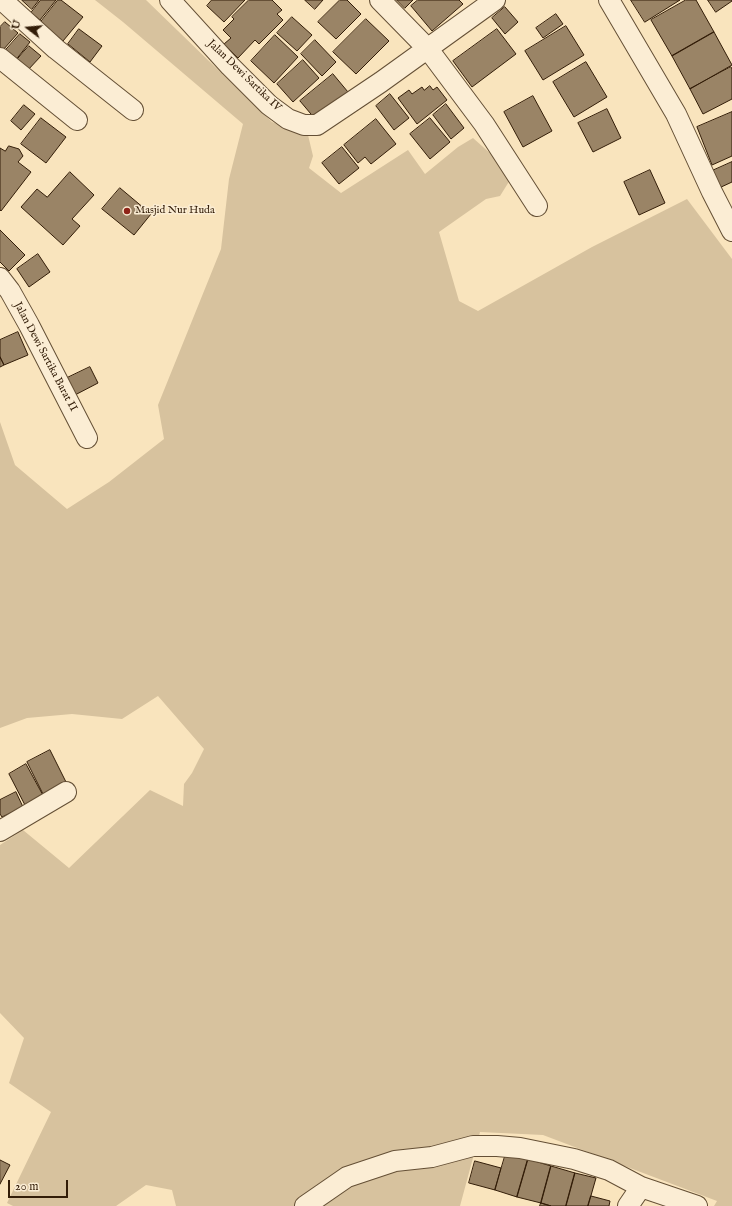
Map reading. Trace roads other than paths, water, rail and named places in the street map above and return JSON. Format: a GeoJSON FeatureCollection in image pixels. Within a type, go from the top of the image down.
{"type":"FeatureCollection","features":[{"type":"Feature","properties":{"kind":"street"},"geometry":{"type":"LineString","coordinates":[[2,0],[56,50],[132,110]]}},
{"type":"Feature","properties":{"kind":"street","name":"Jalan Dewi Sartika IV"},"geometry":{"type":"LineString","coordinates":[[170,0],[230,66],[269,104],[288,119],[304,126],[317,126],[495,0]]}},
{"type":"Feature","properties":{"kind":"street"},"geometry":{"type":"LineString","coordinates":[[380,0],[428,48],[484,124],[537,206]]}},
{"type":"Feature","properties":{"kind":"street"},"geometry":{"type":"LineString","coordinates":[[609,0],[676,114],[712,192],[732,231]]}},
{"type":"Feature","properties":{"kind":"street"},"geometry":{"type":"LineString","coordinates":[[0,58],[77,120]]}},
{"type":"Feature","properties":{"kind":"street","name":"Jalan Dewi Sartika Barat II"},"geometry":{"type":"LineString","coordinates":[[0,278],[29,324],[87,438]]}},
{"type":"Feature","properties":{"kind":"street"},"geometry":{"type":"LineString","coordinates":[[0,831],[66,792]]}},
{"type":"Feature","properties":{"kind":"street"},"geometry":{"type":"LineString","coordinates":[[304,1206],[346,1177],[396,1161],[432,1157],[473,1146],[520,1148],[574,1159],[609,1170],[641,1187],[697,1206]]}},
{"type":"Feature","properties":{"kind":"street"},"geometry":{"type":"LineString","coordinates":[[628,1206],[641,1187]]}},
{"type":"Feature","properties":{"kind":"place","name":"Masjid Nur Huda"},"geometry":{"type":"Point","coordinates":[127,211]}}]}
